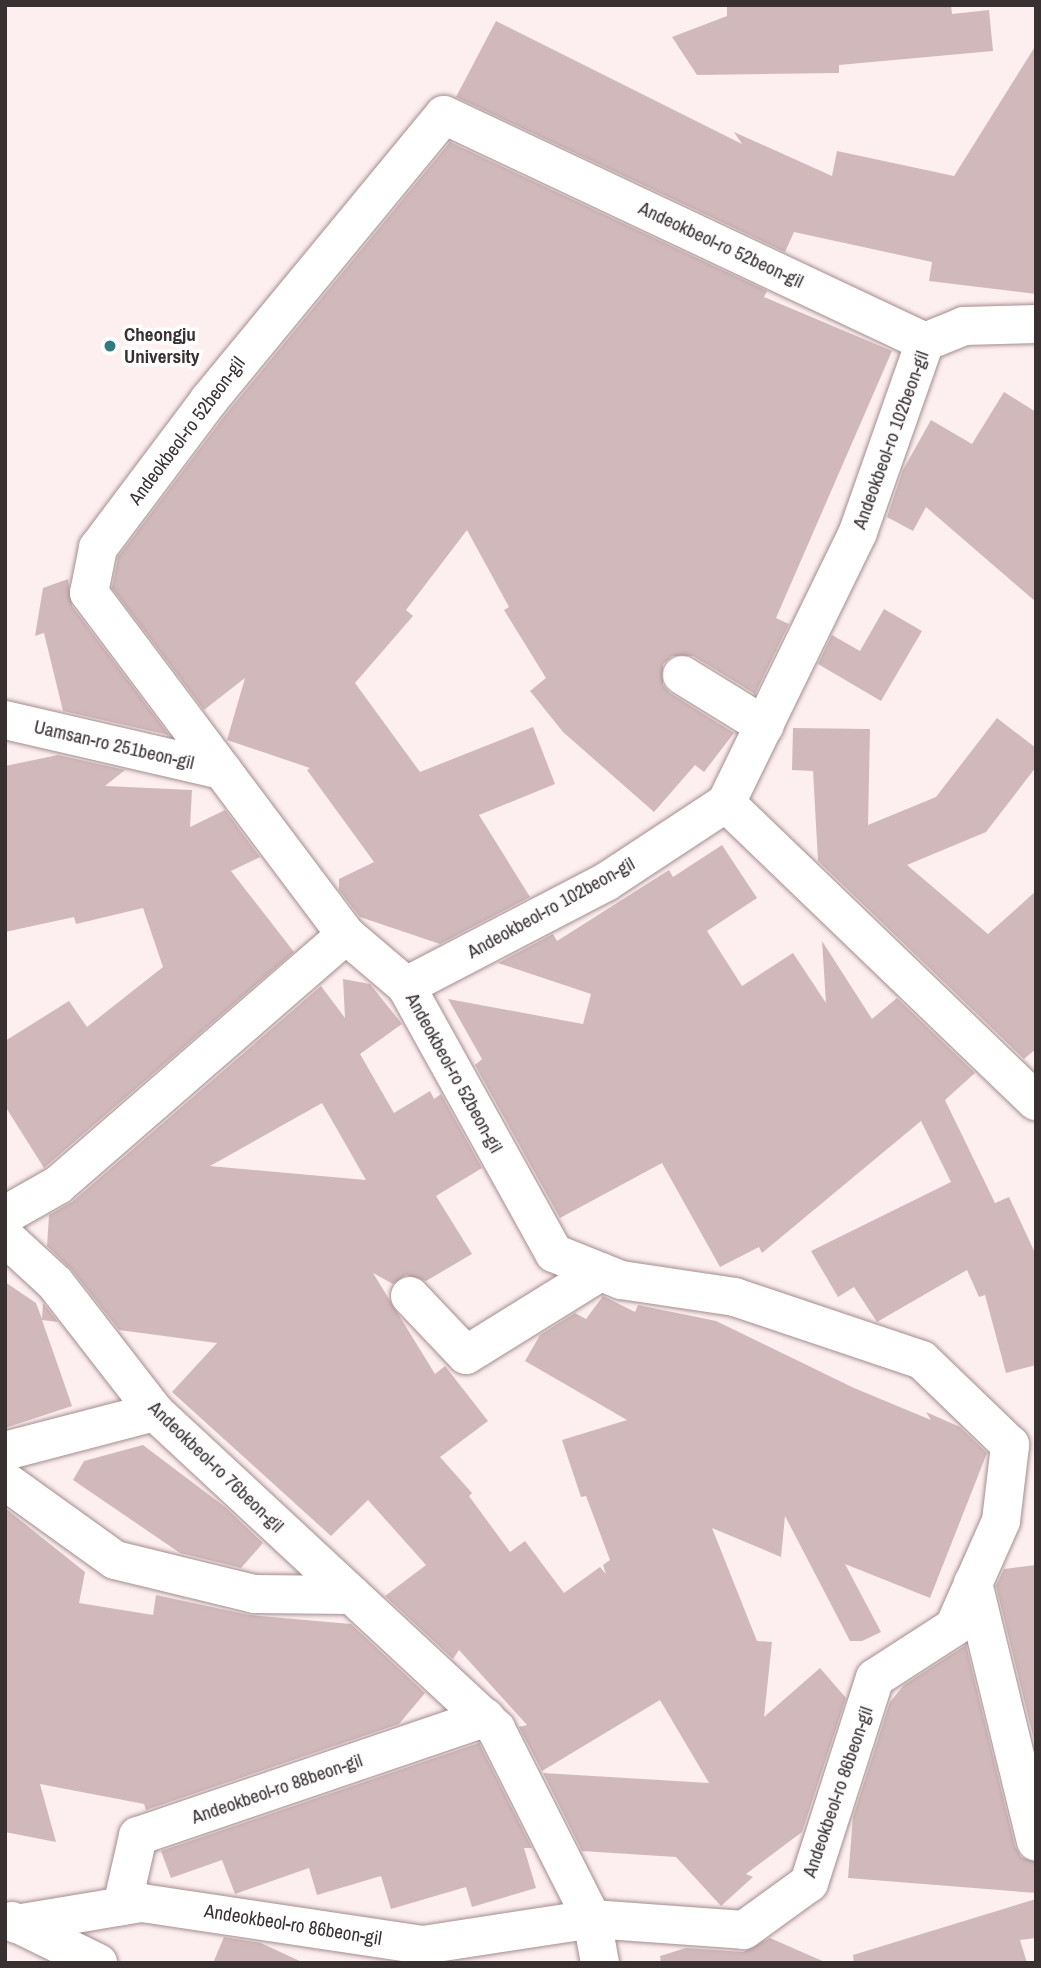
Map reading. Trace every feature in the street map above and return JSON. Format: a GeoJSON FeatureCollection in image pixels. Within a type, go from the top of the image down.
{"type":"FeatureCollection","features":[{"type":"Feature","properties":{"kind":"street","name":"Andeokbeol-ro 52beon-gil"},"geometry":{"type":"LineString","coordinates":[[925,342],[444,115],[209,400],[98,548],[89,593],[346,935],[406,986],[554,1253],[621,1280],[735,1297],[922,1360],[1023,1436]]}},
{"type":"Feature","properties":{"kind":"street"},"geometry":{"type":"LineString","coordinates":[[925,342],[964,326],[1036,324]]}},
{"type":"Feature","properties":{"kind":"street","name":"Andeokbeol-ro 102beon-gil"},"geometry":{"type":"LineString","coordinates":[[406,986],[606,882],[726,803],[858,532],[925,342]]}},
{"type":"Feature","properties":{"kind":"street"},"geometry":{"type":"LineString","coordinates":[[682,675],[765,726]]}},
{"type":"Feature","properties":{"kind":"street","name":"Uamsan-ro 251beon-gil"},"geometry":{"type":"LineString","coordinates":[[5,720],[222,770]]}},
{"type":"Feature","properties":{"kind":"street"},"geometry":{"type":"LineString","coordinates":[[726,803],[1036,1101]]}},
{"type":"Feature","properties":{"kind":"street"},"geometry":{"type":"LineString","coordinates":[[5,1215],[58,1185],[346,935]]}},
{"type":"Feature","properties":{"kind":"street","name":"Andeokbeol-ro 76beon-gil"},"geometry":{"type":"LineString","coordinates":[[5,1237],[55,1283],[155,1412],[496,1729],[592,1919],[600,1963]]}},
{"type":"Feature","properties":{"kind":"street"},"geometry":{"type":"LineString","coordinates":[[410,1296],[466,1355],[600,1272]]}},
{"type":"Feature","properties":{"kind":"street"},"geometry":{"type":"LineString","coordinates":[[5,1451],[155,1412]]}},
{"type":"Feature","properties":{"kind":"street","name":"Andeokbeol-ro 86beon-gil"},"geometry":{"type":"LineString","coordinates":[[11,1921],[142,1903],[423,1945],[592,1919],[744,1930],[809,1883],[876,1678],[954,1627],[1001,1521],[1023,1436]]}},
{"type":"Feature","properties":{"kind":"street"},"geometry":{"type":"LineString","coordinates":[[5,1481],[115,1560],[254,1594],[352,1595]]}},
{"type":"Feature","properties":{"kind":"street"},"geometry":{"type":"LineString","coordinates":[[973,1583],[1036,1841]]}},
{"type":"Feature","properties":{"kind":"street","name":"Andeokbeol-ro 88beon-gil"},"geometry":{"type":"LineString","coordinates":[[122,1906],[138,1836],[485,1718]]}},
{"type":"Feature","properties":{"kind":"street"},"geometry":{"type":"LineString","coordinates":[[11,1921],[98,1963]]}},
{"type":"Feature","properties":{"kind":"building"},"geometry":{"type":"Polygon","coordinates":[[[727,5],[951,5],[952,14],[989,10],[993,51],[839,65],[839,73],[697,75],[672,37],[727,16],[727,5]]]}},
{"type":"Feature","properties":{"kind":"building"},"geometry":{"type":"Polygon","coordinates":[[[496,21],[742,144],[734,132],[832,176],[837,151],[954,176],[1036,45],[1036,294],[929,281],[932,262],[794,232],[785,252],[456,97],[496,21]]]}},
{"type":"Feature","properties":{"kind":"building"},"geometry":{"type":"Polygon","coordinates":[[[450,142],[767,291],[764,297],[892,351],[776,618],[789,624],[755,694],[693,656],[672,656],[663,664],[663,685],[670,693],[734,733],[704,772],[695,765],[654,812],[563,732],[530,691],[546,678],[504,610],[509,607],[467,530],[406,610],[413,616],[355,683],[420,772],[533,727],[555,784],[479,815],[530,897],[440,944],[360,917],[339,890],[339,879],[374,862],[307,770],[310,768],[227,740],[245,678],[204,710],[112,588],[118,557],[226,414],[450,142]]]}},
{"type":"Feature","properties":{"kind":"building"},"geometry":{"type":"Polygon","coordinates":[[[1004,392],[1036,412],[1036,602],[926,507],[913,531],[887,517],[903,470],[931,420],[972,444],[1004,392]]]}},
{"type":"Feature","properties":{"kind":"building"},"geometry":{"type":"Polygon","coordinates":[[[68,579],[72,606],[169,735],[63,711],[44,633],[35,636],[43,588],[68,579]]]}},
{"type":"Feature","properties":{"kind":"building"},"geometry":{"type":"Polygon","coordinates":[[[884,609],[922,631],[881,701],[818,664],[832,635],[860,651],[884,609]]]}},
{"type":"Feature","properties":{"kind":"building"},"geometry":{"type":"Polygon","coordinates":[[[997,718],[1036,748],[1036,767],[986,832],[907,865],[988,934],[1036,891],[1036,1049],[1024,1059],[818,861],[813,771],[792,770],[793,728],[870,729],[868,825],[936,797],[997,718]]]}},
{"type":"Feature","properties":{"kind":"building"},"geometry":{"type":"Polygon","coordinates":[[[58,755],[125,770],[105,786],[192,790],[190,827],[225,810],[260,857],[231,871],[294,952],[44,1168],[5,1106],[5,1041],[69,1001],[87,1027],[163,967],[143,908],[76,924],[74,917],[5,932],[5,766],[58,755]]]}},
{"type":"Feature","properties":{"kind":"building"},"geometry":{"type":"Polygon","coordinates":[[[722,845],[757,898],[707,931],[742,986],[793,953],[826,1003],[822,941],[872,1019],[897,998],[975,1073],[945,1100],[995,1203],[1009,1197],[1036,1255],[1036,1365],[1006,1373],[985,1295],[979,1297],[967,1270],[877,1322],[854,1287],[838,1297],[811,1251],[951,1182],[921,1121],[762,1253],[759,1247],[720,1267],[662,1163],[560,1218],[475,1065],[482,1059],[448,999],[583,1024],[591,994],[498,963],[553,934],[557,941],[669,870],[673,877],[722,845]]]}},
{"type":"Feature","properties":{"kind":"building"},"geometry":{"type":"Polygon","coordinates":[[[343,979],[370,984],[402,1024],[360,1054],[394,1113],[430,1091],[434,1099],[441,1094],[482,1168],[436,1196],[472,1254],[426,1281],[406,1275],[393,1284],[373,1273],[435,1374],[445,1366],[488,1421],[440,1457],[472,1493],[469,1496],[510,1552],[525,1541],[564,1593],[600,1567],[606,1574],[603,1565],[610,1560],[586,1496],[581,1497],[562,1440],[627,1420],[525,1361],[540,1335],[575,1313],[586,1319],[603,1296],[635,1312],[638,1305],[716,1321],[854,1388],[931,1420],[926,1412],[960,1427],[987,1453],[930,1598],[845,1564],[881,1632],[862,1641],[850,1641],[785,1516],[781,1557],[712,1528],[757,1641],[772,1642],[764,1717],[820,1668],[846,1698],[802,1832],[746,1874],[753,1877],[721,1906],[676,1857],[582,1851],[543,1773],[709,1783],[660,1700],[542,1771],[519,1727],[527,1725],[459,1650],[453,1659],[385,1596],[426,1565],[368,1500],[331,1536],[172,1392],[217,1343],[119,1330],[72,1270],[47,1246],[49,1215],[72,1202],[321,986],[345,1018],[343,979]],[[322,1103],[210,1166],[366,1180],[322,1103]]]}},
{"type":"Feature","properties":{"kind":"building"},"geometry":{"type":"Polygon","coordinates":[[[5,1282],[36,1303],[42,1319],[43,1303],[58,1322],[42,1320],[72,1406],[5,1428],[5,1282]]]}},
{"type":"Feature","properties":{"kind":"building"},"geometry":{"type":"Polygon","coordinates":[[[143,1445],[225,1507],[263,1543],[241,1568],[180,1553],[73,1480],[84,1461],[143,1445]]]}},
{"type":"Feature","properties":{"kind":"building"},"geometry":{"type":"Polygon","coordinates":[[[5,1508],[85,1572],[79,1603],[153,1615],[156,1595],[249,1615],[351,1624],[425,1693],[399,1724],[146,1810],[144,1804],[40,1784],[56,1842],[5,1832],[5,1508]]]}},
{"type":"Feature","properties":{"kind":"building"},"geometry":{"type":"Polygon","coordinates":[[[1036,1565],[1036,1748],[996,1586],[1004,1569],[1036,1565]]]}},
{"type":"Feature","properties":{"kind":"building"},"geometry":{"type":"Polygon","coordinates":[[[966,1645],[1015,1846],[1021,1857],[1036,1862],[1036,1893],[848,1878],[853,1817],[890,1702],[904,1685],[966,1645]]]}},
{"type":"Feature","properties":{"kind":"building"},"geometry":{"type":"Polygon","coordinates":[[[479,1743],[532,1848],[524,1848],[536,1888],[472,1907],[466,1887],[391,1909],[381,1876],[317,1895],[309,1868],[235,1894],[222,1860],[171,1878],[161,1851],[479,1743]]]}},
{"type":"Feature","properties":{"kind":"building"},"geometry":{"type":"Polygon","coordinates":[[[1036,1899],[1036,1938],[1020,1940],[1027,1963],[854,1963],[853,1955],[1036,1899]]]}},
{"type":"Feature","properties":{"kind":"building"},"geometry":{"type":"Polygon","coordinates":[[[224,1937],[261,1943],[304,1963],[213,1963],[224,1937]]]}},
{"type":"Feature","properties":{"kind":"building"},"geometry":{"type":"Polygon","coordinates":[[[770,1938],[827,1963],[661,1963],[660,1956],[686,1948],[743,1952],[770,1938]]]}},
{"type":"Feature","properties":{"kind":"place","name":"Cheongju University"},"geometry":{"type":"Point","coordinates":[110,346]}}]}
